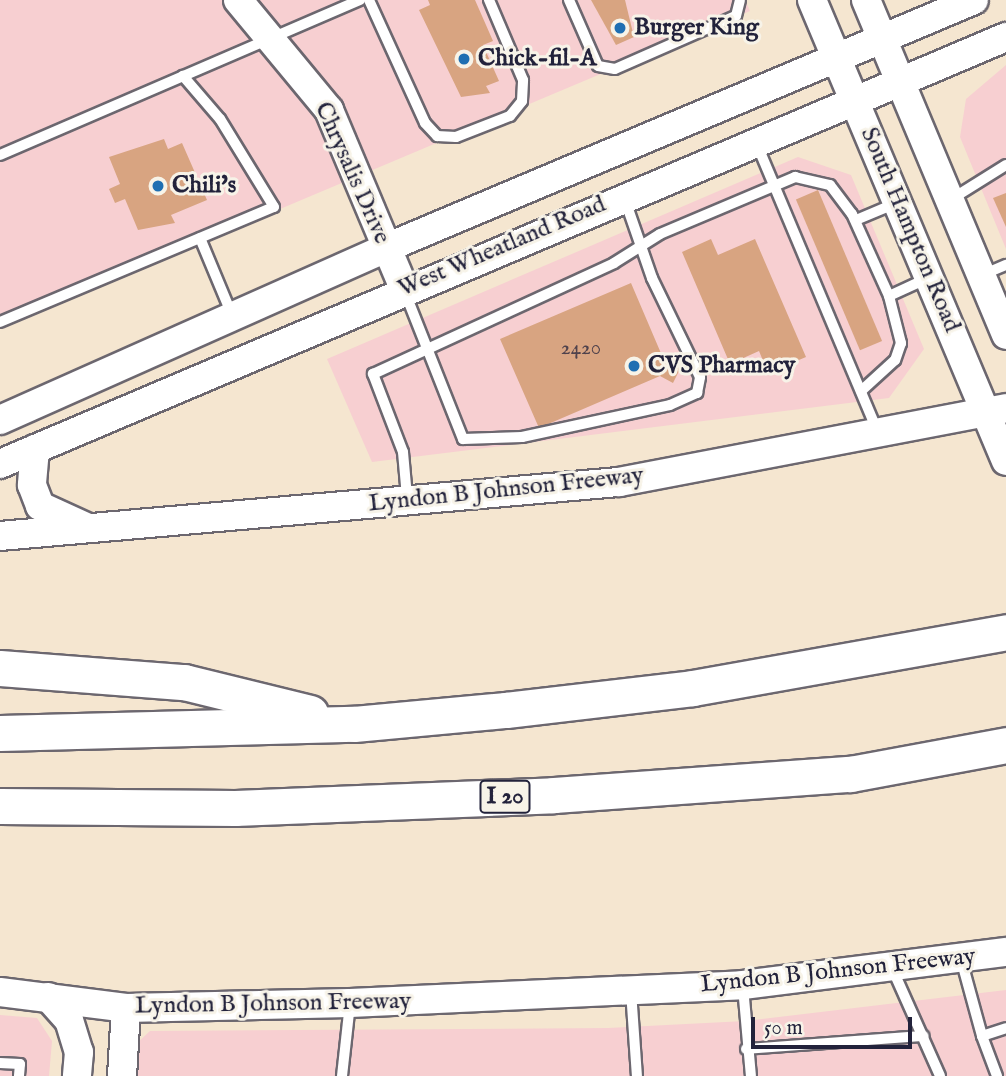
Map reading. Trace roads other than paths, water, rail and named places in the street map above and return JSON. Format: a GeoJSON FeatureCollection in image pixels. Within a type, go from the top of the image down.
{"type":"FeatureCollection","features":[{"type":"Feature","properties":{"kind":"highway"},"geometry":{"type":"LineString","coordinates":[[0,733],[354,724],[693,688],[1004,632]]}},
{"type":"Feature","properties":{"kind":"highway"},"geometry":{"type":"LineString","coordinates":[[0,668],[184,682],[354,724]]}},
{"type":"Feature","properties":{"kind":"highway","name":"I 20"},"geometry":{"type":"LineString","coordinates":[[0,806],[235,808],[554,795],[850,774],[1006,745]]}},
{"type":"Feature","properties":{"kind":"highway"},"geometry":{"type":"LineString","coordinates":[[0,814],[46,807]]}},
{"type":"Feature","properties":{"kind":"main road","name":"Chrysalis Drive"},"geometry":{"type":"LineString","coordinates":[[238,0],[272,37],[329,110],[404,288]]}},
{"type":"Feature","properties":{"kind":"main road","name":"South Hampton Road"},"geometry":{"type":"LineString","coordinates":[[811,0],[930,277],[996,410],[1006,460]]}},
{"type":"Feature","properties":{"kind":"main road","name":"South Hampton Road"},"geometry":{"type":"LineString","coordinates":[[866,0],[950,200],[994,270],[1006,335]]}},
{"type":"Feature","properties":{"kind":"main road","name":"West Wheatland Road"},"geometry":{"type":"LineString","coordinates":[[0,420],[386,248],[974,0]]}},
{"type":"Feature","properties":{"kind":"main road","name":"West Wheatland Road"},"geometry":{"type":"LineString","coordinates":[[0,464],[404,288],[1006,37]]}},
{"type":"Feature","properties":{"kind":"main road","name":"Lyndon B Johnson Freeway"},"geometry":{"type":"LineString","coordinates":[[0,536],[619,482],[996,410]]}},
{"type":"Feature","properties":{"kind":"main road"},"geometry":{"type":"LineString","coordinates":[[35,449],[32,485],[40,506],[91,529]]}},
{"type":"Feature","properties":{"kind":"main road","name":"Lyndon B Johnson Freeway"},"geometry":{"type":"LineString","coordinates":[[0,992],[126,1008],[350,1003],[743,985],[1006,952]]}},
{"type":"Feature","properties":{"kind":"main road"},"geometry":{"type":"LineString","coordinates":[[48,997],[69,1020],[79,1052],[77,1076]]}},
{"type":"Feature","properties":{"kind":"main road"},"geometry":{"type":"LineString","coordinates":[[122,1076],[126,1008]]}},
{"type":"Feature","properties":{"kind":"lane"},"geometry":{"type":"LineString","coordinates":[[0,155],[360,0]]}},
{"type":"Feature","properties":{"kind":"lane"},"geometry":{"type":"LineString","coordinates":[[369,0],[425,123],[437,136],[456,137],[510,116],[522,101],[523,80],[489,0]]}},
{"type":"Feature","properties":{"kind":"lane"},"geometry":{"type":"LineString","coordinates":[[569,0],[598,66],[615,69],[736,16],[740,0]]}},
{"type":"Feature","properties":{"kind":"lane"},"geometry":{"type":"LineString","coordinates":[[0,322],[274,207],[220,119],[183,76]]}},
{"type":"Feature","properties":{"kind":"lane"},"geometry":{"type":"LineString","coordinates":[[755,140],[878,433]]}},
{"type":"Feature","properties":{"kind":"lane"},"geometry":{"type":"LineString","coordinates":[[950,200],[1006,165]]}},
{"type":"Feature","properties":{"kind":"lane"},"geometry":{"type":"LineString","coordinates":[[407,501],[402,452],[371,381],[380,370],[644,243],[775,186],[814,178],[830,185],[856,220],[889,296],[901,342],[895,360],[860,391]]}},
{"type":"Feature","properties":{"kind":"lane"},"geometry":{"type":"LineString","coordinates":[[404,288],[463,439],[522,438],[696,393],[700,377],[652,278],[644,243],[624,196]]}},
{"type":"Feature","properties":{"kind":"lane"},"geometry":{"type":"LineString","coordinates":[[856,220],[898,202]]}},
{"type":"Feature","properties":{"kind":"lane"},"geometry":{"type":"LineString","coordinates":[[200,238],[233,317]]}},
{"type":"Feature","properties":{"kind":"lane"},"geometry":{"type":"LineString","coordinates":[[889,296],[930,277]]}},
{"type":"Feature","properties":{"kind":"lane"},"geometry":{"type":"LineString","coordinates":[[961,959],[982,1036],[997,1076]]}},
{"type":"Feature","properties":{"kind":"lane"},"geometry":{"type":"LineString","coordinates":[[892,967],[940,1076]]}},
{"type":"Feature","properties":{"kind":"lane"},"geometry":{"type":"LineString","coordinates":[[743,985],[746,1049],[751,1076]]}},
{"type":"Feature","properties":{"kind":"lane"},"geometry":{"type":"LineString","coordinates":[[631,990],[637,1076]]}},
{"type":"Feature","properties":{"kind":"lane"},"geometry":{"type":"LineString","coordinates":[[342,1076],[350,1003]]}},
{"type":"Feature","properties":{"kind":"lane"},"geometry":{"type":"LineString","coordinates":[[982,1036],[1006,1028]]}},
{"type":"Feature","properties":{"kind":"lane"},"geometry":{"type":"LineString","coordinates":[[746,1049],[924,1036]]}},
{"type":"Feature","properties":{"kind":"lane"},"geometry":{"type":"LineString","coordinates":[[0,1063],[20,1064],[19,1076]]}},
{"type":"Feature","properties":{"kind":"place","name":"Burger King"},"geometry":{"type":"Point","coordinates":[620,28]}},
{"type":"Feature","properties":{"kind":"place","name":"Chick-fil-A"},"geometry":{"type":"Point","coordinates":[464,59]}},
{"type":"Feature","properties":{"kind":"place","name":"Chili's"},"geometry":{"type":"Point","coordinates":[158,186]}},
{"type":"Feature","properties":{"kind":"place","name":"CVS Pharmacy"},"geometry":{"type":"Point","coordinates":[634,366]}}]}
